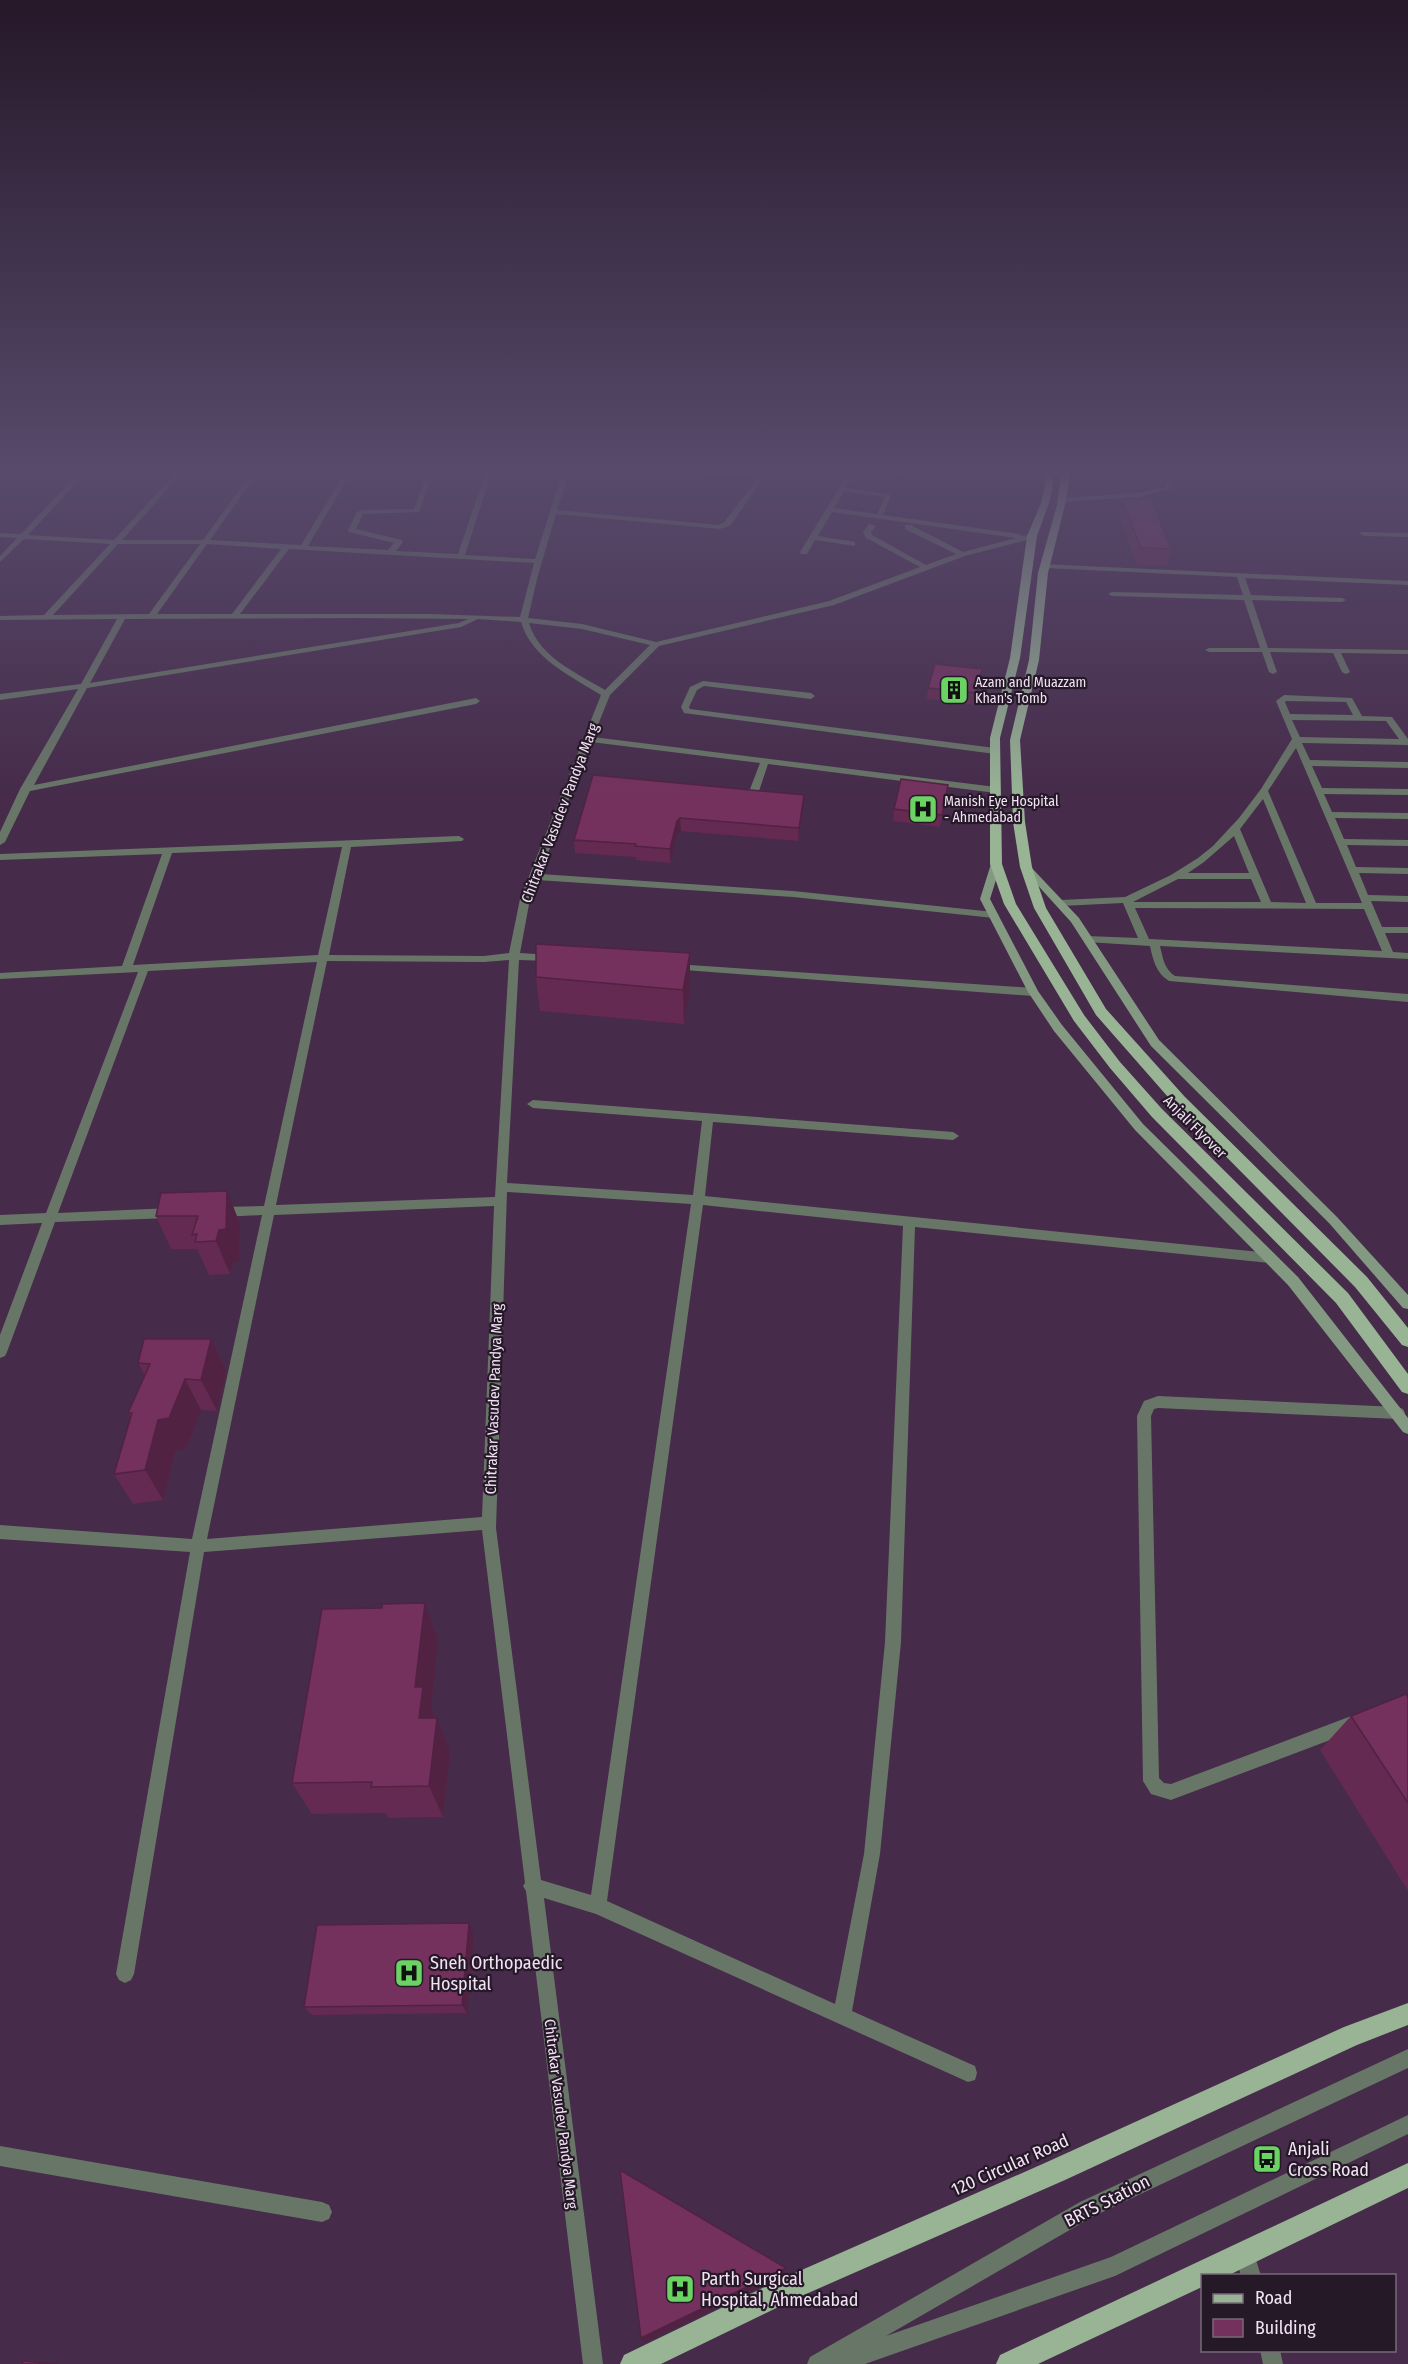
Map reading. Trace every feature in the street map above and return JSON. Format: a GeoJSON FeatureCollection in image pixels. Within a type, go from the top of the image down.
{"type":"FeatureCollection","features":[{"type":"Feature","properties":{"kind":"main road"},"geometry":{"type":"LineString","coordinates":[[996,864],[994,738],[1014,658],[1024,578]]}},
{"type":"Feature","properties":{"kind":"main road","name":"Anjali Flyover"},"geometry":{"type":"LineString","coordinates":[[1044,578],[1034,660],[1015,740],[1018,822],[1026,867],[1040,908],[1101,1012],[1180,1101],[1361,1282],[1408,1340]]}},
{"type":"Feature","properties":{"kind":"main road","name":"Anjali Flyover"},"geometry":{"type":"LineString","coordinates":[[996,864],[1011,904],[1079,1018],[1114,1065],[1157,1113],[1342,1298],[1408,1387]]}},
{"type":"Feature","properties":{"kind":"main road","name":"120 Circular Road"},"geometry":{"type":"LineString","coordinates":[[633,2364],[788,2289],[1056,2171],[1352,2035],[1408,2014]]}},
{"type":"Feature","properties":{"kind":"main road"},"geometry":{"type":"LineString","coordinates":[[1226,2274],[1248,2265],[1408,2175]]}},
{"type":"Feature","properties":{"kind":"main road"},"geometry":{"type":"LineString","coordinates":[[1009,2364],[1201,2284]]}},
{"type":"Feature","properties":{"kind":"street"},"geometry":{"type":"LineString","coordinates":[[46,618],[82,578]]}},
{"type":"Feature","properties":{"kind":"street"},"geometry":{"type":"LineString","coordinates":[[152,616],[179,578]]}},
{"type":"Feature","properties":{"kind":"street"},"geometry":{"type":"LineString","coordinates":[[235,615],[263,578]]}},
{"type":"Feature","properties":{"kind":"street"},"geometry":{"type":"LineString","coordinates":[[534,578],[524,618],[529,635],[552,661],[606,694]]}},
{"type":"Feature","properties":{"kind":"street"},"geometry":{"type":"LineString","coordinates":[[0,618],[235,615],[481,616],[524,618],[606,630],[657,644],[831,603],[895,578]]}},
{"type":"Feature","properties":{"kind":"street"},"geometry":{"type":"LineString","coordinates":[[1241,578],[1274,672]]}},
{"type":"Feature","properties":{"kind":"street"},"geometry":{"type":"LineString","coordinates":[[1320,578],[1408,582]]}},
{"type":"Feature","properties":{"kind":"street"},"geometry":{"type":"LineString","coordinates":[[1112,594],[1342,600]]}},
{"type":"Feature","properties":{"kind":"street"},"geometry":{"type":"LineString","coordinates":[[0,697],[86,686],[461,625],[481,616]]}},
{"type":"Feature","properties":{"kind":"street"},"geometry":{"type":"LineString","coordinates":[[0,842],[25,789],[86,686],[122,617]]}},
{"type":"Feature","properties":{"kind":"street","name":"Chitrakar Vasudev Pandya Marg"},"geometry":{"type":"LineString","coordinates":[[593,2364],[532,1886],[489,1522],[501,1194],[514,956],[525,899],[606,694],[657,644]]}},
{"type":"Feature","properties":{"kind":"street"},"geometry":{"type":"LineString","coordinates":[[1209,650],[1408,652]]}},
{"type":"Feature","properties":{"kind":"street"},"geometry":{"type":"LineString","coordinates":[[1336,651],[1346,672]]}},
{"type":"Feature","properties":{"kind":"street"},"geometry":{"type":"LineString","coordinates":[[811,696],[703,683],[693,689],[685,706],[687,711],[692,712],[995,751]]}},
{"type":"Feature","properties":{"kind":"street"},"geometry":{"type":"LineString","coordinates":[[1359,718],[1349,700],[1346,699],[1284,698],[1280,701],[1389,955]]}},
{"type":"Feature","properties":{"kind":"street"},"geometry":{"type":"LineString","coordinates":[[25,789],[476,701]]}},
{"type":"Feature","properties":{"kind":"street"},"geometry":{"type":"LineString","coordinates":[[1287,717],[1389,718],[1407,742]]}},
{"type":"Feature","properties":{"kind":"street"},"geometry":{"type":"LineString","coordinates":[[588,739],[996,790]]}},
{"type":"Feature","properties":{"kind":"street"},"geometry":{"type":"LineString","coordinates":[[1296,740],[1407,742]]}},
{"type":"Feature","properties":{"kind":"street"},"geometry":{"type":"LineString","coordinates":[[1128,903],[1202,860],[1235,828],[1264,792],[1296,740]]}},
{"type":"Feature","properties":{"kind":"street"},"geometry":{"type":"LineString","coordinates":[[752,797],[765,762]]}},
{"type":"Feature","properties":{"kind":"street"},"geometry":{"type":"LineString","coordinates":[[1306,763],[1408,765]]}},
{"type":"Feature","properties":{"kind":"street"},"geometry":{"type":"LineString","coordinates":[[1318,791],[1408,792]]}},
{"type":"Feature","properties":{"kind":"street"},"geometry":{"type":"LineString","coordinates":[[1264,792],[1312,906]]}},
{"type":"Feature","properties":{"kind":"street"},"geometry":{"type":"LineString","coordinates":[[1328,815],[1408,816]]}},
{"type":"Feature","properties":{"kind":"street"},"geometry":{"type":"LineString","coordinates":[[1235,828],[1267,906]]}},
{"type":"Feature","properties":{"kind":"street"},"geometry":{"type":"LineString","coordinates":[[0,857],[459,839]]}},
{"type":"Feature","properties":{"kind":"street"},"geometry":{"type":"LineString","coordinates":[[1340,842],[1408,843]]}},
{"type":"Feature","properties":{"kind":"street"},"geometry":{"type":"LineString","coordinates":[[125,1974],[198,1546],[346,844]]}},
{"type":"Feature","properties":{"kind":"street"},"geometry":{"type":"LineString","coordinates":[[126,970],[168,851]]}},
{"type":"Feature","properties":{"kind":"street"},"geometry":{"type":"LineString","coordinates":[[996,864],[985,899],[1033,992],[1058,1028],[1139,1127],[1293,1281],[1408,1428]]}},
{"type":"Feature","properties":{"kind":"street"},"geometry":{"type":"LineString","coordinates":[[1026,867],[1061,903],[1155,1043],[1403,1292],[1408,1304]]}},
{"type":"Feature","properties":{"kind":"street"},"geometry":{"type":"LineString","coordinates":[[1352,870],[1408,871]]}},
{"type":"Feature","properties":{"kind":"street"},"geometry":{"type":"LineString","coordinates":[[1175,876],[1255,876]]}},
{"type":"Feature","properties":{"kind":"street"},"geometry":{"type":"LineString","coordinates":[[533,877],[793,894],[994,915]]}},
{"type":"Feature","properties":{"kind":"street"},"geometry":{"type":"LineString","coordinates":[[1061,903],[1312,906],[1408,899]]}},
{"type":"Feature","properties":{"kind":"street"},"geometry":{"type":"LineString","coordinates":[[1128,903],[1161,970],[1173,979],[1408,998]]}},
{"type":"Feature","properties":{"kind":"street"},"geometry":{"type":"LineString","coordinates":[[1378,930],[1408,930]]}},
{"type":"Feature","properties":{"kind":"street"},"geometry":{"type":"LineString","coordinates":[[1087,939],[1408,956]]}},
{"type":"Feature","properties":{"kind":"street"},"geometry":{"type":"LineString","coordinates":[[0,976],[322,958],[484,959],[514,956],[561,959]]}},
{"type":"Feature","properties":{"kind":"street"},"geometry":{"type":"LineString","coordinates":[[668,967],[1033,992]]}},
{"type":"Feature","properties":{"kind":"street"},"geometry":{"type":"LineString","coordinates":[[0,1352],[144,969]]}},
{"type":"Feature","properties":{"kind":"street"},"geometry":{"type":"LineString","coordinates":[[533,1104],[953,1136]]}},
{"type":"Feature","properties":{"kind":"street"},"geometry":{"type":"LineString","coordinates":[[598,1906],[708,1117]]}},
{"type":"Feature","properties":{"kind":"street"},"geometry":{"type":"LineString","coordinates":[[211,1212],[501,1194],[698,1200],[1270,1258]]}},
{"type":"Feature","properties":{"kind":"street"},"geometry":{"type":"LineString","coordinates":[[0,1220],[188,1213]]}},
{"type":"Feature","properties":{"kind":"street"},"geometry":{"type":"LineString","coordinates":[[842,2016],[872,1854],[893,1642],[909,1222]]}},
{"type":"Feature","properties":{"kind":"street"},"geometry":{"type":"LineString","coordinates":[[1365,1719],[1171,1792],[1155,1787],[1151,1781],[1144,1416],[1149,1405],[1158,1402],[1398,1413]]}},
{"type":"Feature","properties":{"kind":"street"},"geometry":{"type":"LineString","coordinates":[[0,1532],[198,1546],[489,1522]]}},
{"type":"Feature","properties":{"kind":"street"},"geometry":{"type":"LineString","coordinates":[[532,1886],[598,1906],[968,2073]]}},
{"type":"Feature","properties":{"kind":"street","name":"BRTS Station"},"geometry":{"type":"LineString","coordinates":[[817,2364],[1087,2209],[1408,2058]]}},
{"type":"Feature","properties":{"kind":"street"},"geometry":{"type":"LineString","coordinates":[[835,2364],[1115,2266],[1408,2124]]}},
{"type":"Feature","properties":{"kind":"street"},"geometry":{"type":"LineString","coordinates":[[0,2156],[322,2212]]}},
{"type":"Feature","properties":{"kind":"building"},"geometry":{"type":"Polygon","coordinates":[[[935,664],[982,669],[977,693],[928,688],[935,664]]]}},
{"type":"Feature","properties":{"kind":"building"},"geometry":{"type":"Polygon","coordinates":[[[593,775],[804,795],[799,828],[680,818],[677,821],[670,849],[635,846],[636,844],[574,840],[593,775]]]}},
{"type":"Feature","properties":{"kind":"building"},"geometry":{"type":"Polygon","coordinates":[[[901,779],[948,785],[942,815],[894,809],[901,779]]]}},
{"type":"Feature","properties":{"kind":"building"},"geometry":{"type":"Polygon","coordinates":[[[536,944],[690,953],[683,990],[536,977],[536,944]]]}},
{"type":"Feature","properties":{"kind":"building"},"geometry":{"type":"Polygon","coordinates":[[[227,1191],[226,1229],[219,1230],[216,1241],[195,1242],[197,1234],[192,1235],[198,1216],[156,1216],[161,1193],[227,1191]]]}},
{"type":"Feature","properties":{"kind":"building"},"geometry":{"type":"Polygon","coordinates":[[[144,1339],[211,1339],[201,1380],[185,1379],[169,1418],[158,1420],[145,1470],[114,1474],[132,1413],[128,1413],[150,1364],[138,1363],[144,1339]]]}},
{"type":"Feature","properties":{"kind":"building"},"geometry":{"type":"Polygon","coordinates":[[[425,1603],[415,1687],[423,1687],[419,1718],[437,1718],[429,1786],[371,1787],[372,1782],[292,1783],[322,1609],[382,1608],[382,1604],[425,1603]]]}},
{"type":"Feature","properties":{"kind":"building"},"geometry":{"type":"Polygon","coordinates":[[[1406,1694],[1408,1698],[1408,1803],[1351,1716],[1406,1694]]]}},
{"type":"Feature","properties":{"kind":"building"},"geometry":{"type":"Polygon","coordinates":[[[469,1923],[462,2005],[304,2007],[317,1925],[469,1923]]]}},
{"type":"Feature","properties":{"kind":"building"},"geometry":{"type":"Polygon","coordinates":[[[620,2170],[786,2268],[641,2338],[620,2170]]]}},
{"type":"Feature","properties":{"kind":"building"},"geometry":{"type":"Polygon","coordinates":[[[23,2361],[57,2364],[22,2364],[23,2361]]]}},
{"type":"Feature","properties":{"kind":"place","name":"Azam and Muazzam Khan's Tomb"},"geometry":{"type":"Point","coordinates":[954,690]}},
{"type":"Feature","properties":{"kind":"place","name":"Manish Eye Hospital - Ahmedabad"},"geometry":{"type":"Point","coordinates":[923,809]}},
{"type":"Feature","properties":{"kind":"place","name":"Sneh Orthopaedic Hospital"},"geometry":{"type":"Point","coordinates":[409,1973]}},
{"type":"Feature","properties":{"kind":"place","name":"Anjali Cross Road"},"geometry":{"type":"Point","coordinates":[1267,2159]}},
{"type":"Feature","properties":{"kind":"place","name":"Parth Surgical Hospital, Ahmedabad"},"geometry":{"type":"Point","coordinates":[680,2289]}}]}
